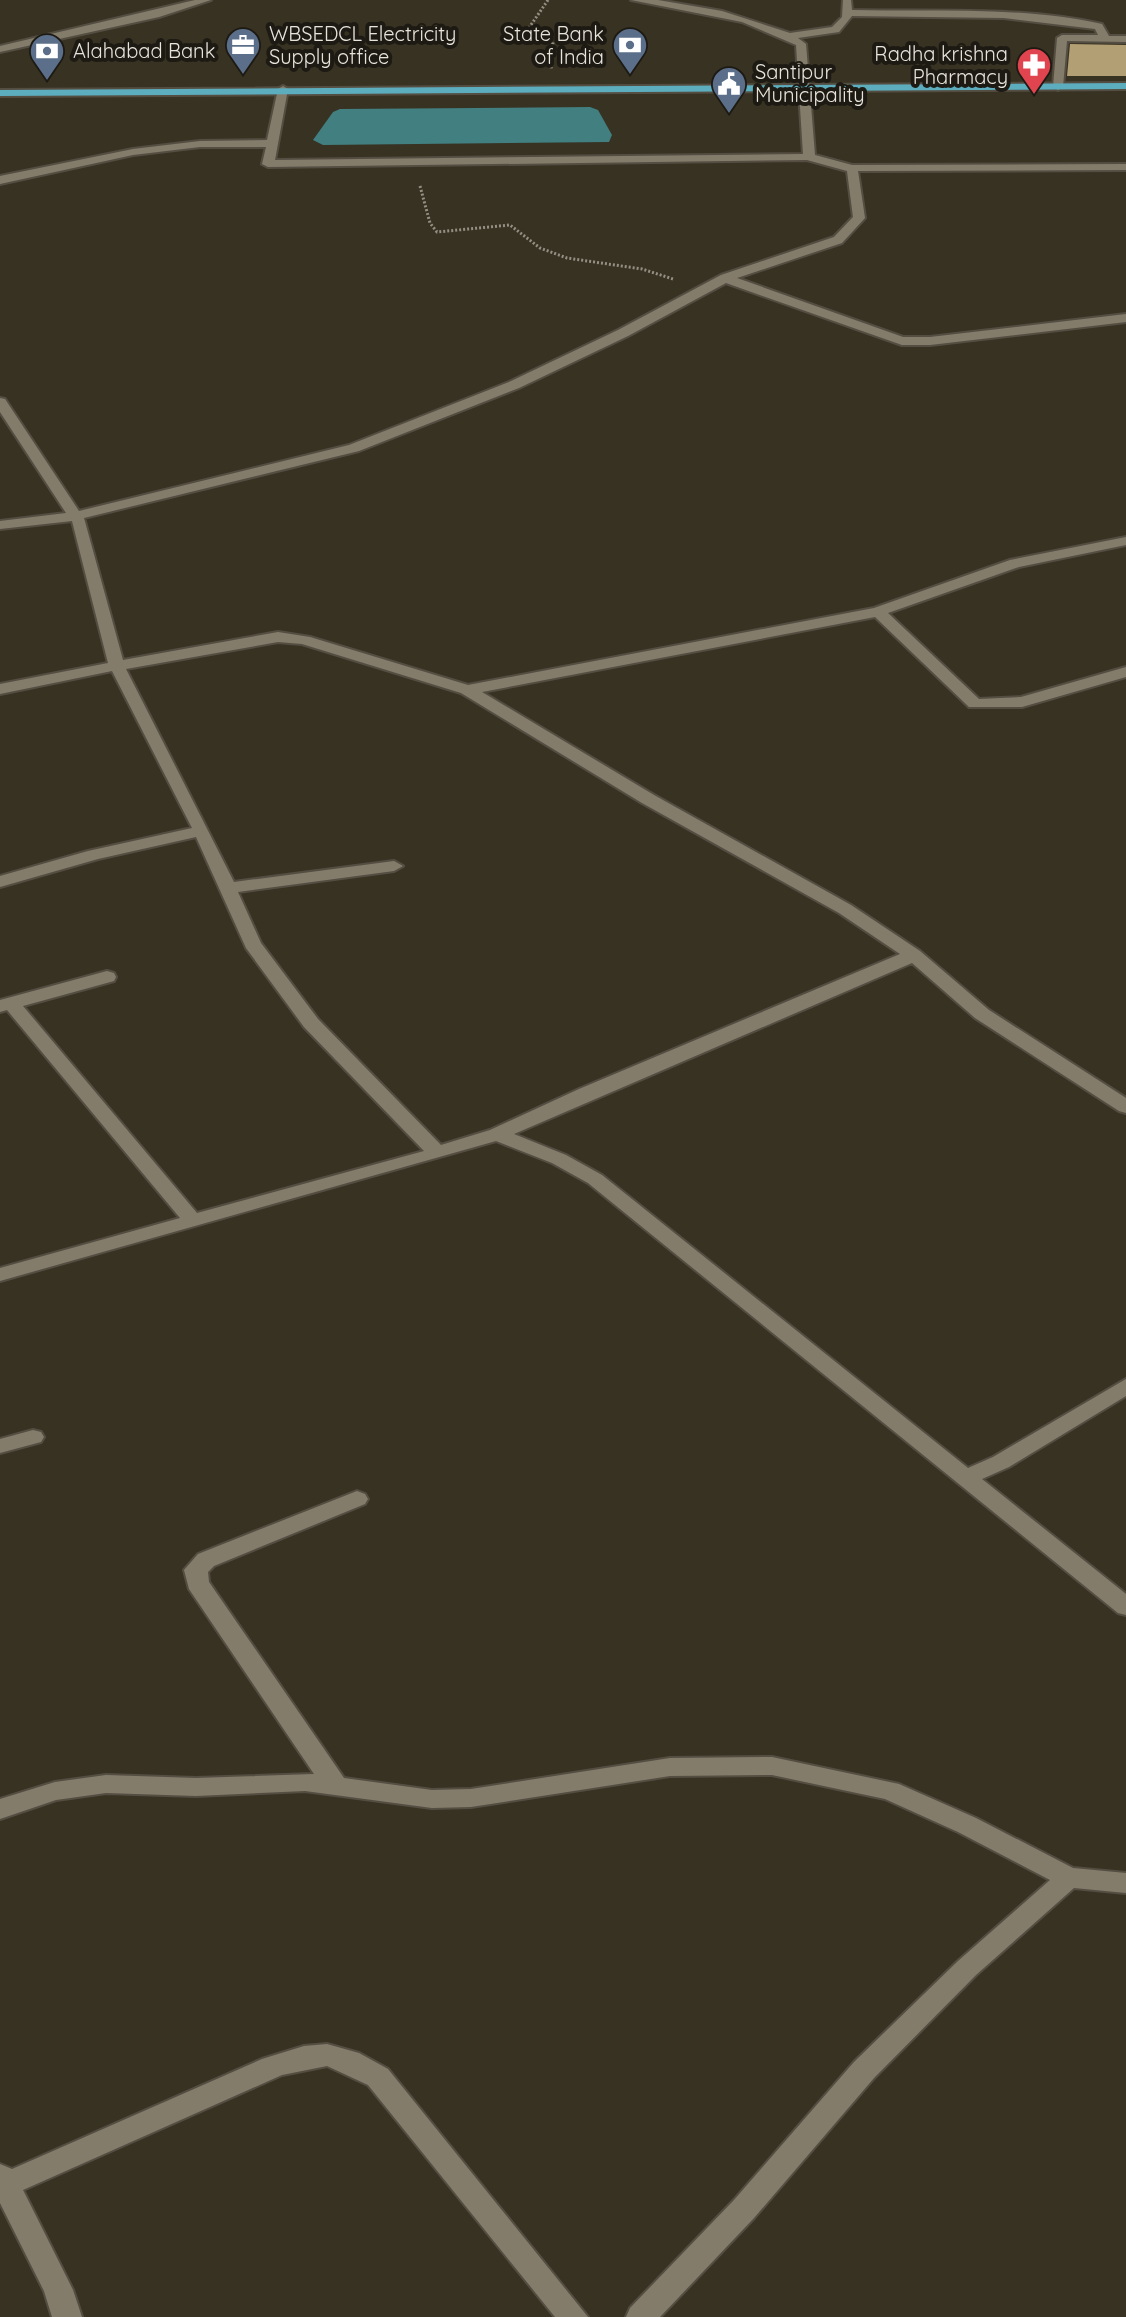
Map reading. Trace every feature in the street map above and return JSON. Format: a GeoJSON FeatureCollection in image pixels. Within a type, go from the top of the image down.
{"type":"FeatureCollection","features":[{"type":"Feature","properties":{"kind":"main road"},"geometry":{"type":"LineString","coordinates":[[0,93],[549,87],[1126,86]]}},
{"type":"Feature","properties":{"kind":"street"},"geometry":{"type":"LineString","coordinates":[[0,49],[159,14],[206,0]]}},
{"type":"Feature","properties":{"kind":"street"},"geometry":{"type":"LineString","coordinates":[[636,0],[726,17],[788,36],[801,44],[809,157]]}},
{"type":"Feature","properties":{"kind":"street"},"geometry":{"type":"LineString","coordinates":[[788,36],[835,30],[847,18],[847,0]]}},
{"type":"Feature","properties":{"kind":"street"},"geometry":{"type":"LineString","coordinates":[[847,13],[939,12],[1019,16],[1098,26],[1104,38]]}},
{"type":"Feature","properties":{"kind":"street"},"geometry":{"type":"LineString","coordinates":[[1058,87],[1062,38],[1126,39]]}},
{"type":"Feature","properties":{"kind":"street"},"geometry":{"type":"LineString","coordinates":[[283,89],[268,164],[809,157],[822,163],[852,168],[1126,167]]}},
{"type":"Feature","properties":{"kind":"street"},"geometry":{"type":"LineString","coordinates":[[0,180],[133,152],[200,144],[272,143]]}},
{"type":"Feature","properties":{"kind":"street"},"geometry":{"type":"LineString","coordinates":[[0,525],[75,516],[354,448],[514,385],[623,333],[725,278],[838,240],[859,218],[852,168]]}},
{"type":"Feature","properties":{"kind":"street"},"geometry":{"type":"LineString","coordinates":[[725,278],[902,341],[930,341],[1126,318]]}},
{"type":"Feature","properties":{"kind":"street"},"geometry":{"type":"LineString","coordinates":[[0,402],[81,524],[117,666],[201,831],[252,944],[311,1023],[437,1153]]}},
{"type":"Feature","properties":{"kind":"street"},"geometry":{"type":"LineString","coordinates":[[467,690],[878,612],[1015,563],[1126,541]]}},
{"type":"Feature","properties":{"kind":"street"},"geometry":{"type":"LineString","coordinates":[[878,612],[975,704],[1022,702],[1126,672]]}},
{"type":"Feature","properties":{"kind":"street"},"geometry":{"type":"LineString","coordinates":[[0,689],[231,643],[278,637],[304,640],[467,690],[648,799],[845,909],[914,955],[982,1014],[1126,1107]]}},
{"type":"Feature","properties":{"kind":"street"},"geometry":{"type":"LineString","coordinates":[[0,882],[80,859],[201,831]]}},
{"type":"Feature","properties":{"kind":"street"},"geometry":{"type":"LineString","coordinates":[[228,888],[394,866]]}},
{"type":"Feature","properties":{"kind":"street"},"geometry":{"type":"LineString","coordinates":[[0,1275],[497,1134],[586,1093],[914,955]]}},
{"type":"Feature","properties":{"kind":"street"},"geometry":{"type":"LineString","coordinates":[[107,977],[5,1004],[191,1219]]}},
{"type":"Feature","properties":{"kind":"street"},"geometry":{"type":"LineString","coordinates":[[497,1134],[559,1159],[595,1179],[1126,1607]]}},
{"type":"Feature","properties":{"kind":"street"},"geometry":{"type":"LineString","coordinates":[[968,1477],[1001,1462],[1126,1386]]}},
{"type":"Feature","properties":{"kind":"street"},"geometry":{"type":"LineString","coordinates":[[0,1446],[33,1437]]}},
{"type":"Feature","properties":{"kind":"street"},"geometry":{"type":"LineString","coordinates":[[335,1785],[197,1583],[196,1570],[206,1560],[357,1499]]}},
{"type":"Feature","properties":{"kind":"street"},"geometry":{"type":"LineString","coordinates":[[0,1809],[55,1791],[106,1784],[196,1787],[305,1782],[432,1799],[471,1798],[670,1767],[772,1766],[890,1791],[967,1825],[1069,1878],[1126,1883]]}},
{"type":"Feature","properties":{"kind":"street"},"geometry":{"type":"LineString","coordinates":[[641,2317],[744,2209],[864,2070],[967,1968],[1069,1878]]}},
{"type":"Feature","properties":{"kind":"street"},"geometry":{"type":"LineString","coordinates":[[67,2317],[58,2290],[4,2179],[313,2052],[344,2057],[378,2077],[573,2317]]}},
{"type":"Feature","properties":{"kind":"path"},"geometry":{"type":"LineString","coordinates":[[548,0],[520,41],[553,41],[549,87]]}},
{"type":"Feature","properties":{"kind":"path"},"geometry":{"type":"LineString","coordinates":[[413,162],[430,223],[437,232],[510,225],[540,248],[567,258],[642,269],[703,288]]}},
{"type":"Feature","properties":{"kind":"water"},"geometry":{"type":"Polygon","coordinates":[[[590,107],[598,110],[612,135],[609,142],[323,145],[313,140],[333,112],[340,109],[590,107]]]}},
{"type":"Feature","properties":{"kind":"building"},"geometry":{"type":"Polygon","coordinates":[[[1070,44],[1126,45],[1126,76],[1067,76],[1070,44]]]}},
{"type":"Feature","properties":{"kind":"place","name":"WBSEDCL Electricity Supply office"},"geometry":{"type":"Point","coordinates":[243,76]}},
{"type":"Feature","properties":{"kind":"place","name":"State Bank of India"},"geometry":{"type":"Point","coordinates":[630,76]}},
{"type":"Feature","properties":{"kind":"place","name":"Alahabad Bank"},"geometry":{"type":"Point","coordinates":[47,82]}},
{"type":"Feature","properties":{"kind":"place","name":"Radha krishna Pharmacy"},"geometry":{"type":"Point","coordinates":[1034,96]}},
{"type":"Feature","properties":{"kind":"place","name":"Santipur Municipality"},"geometry":{"type":"Point","coordinates":[729,115]}}]}
